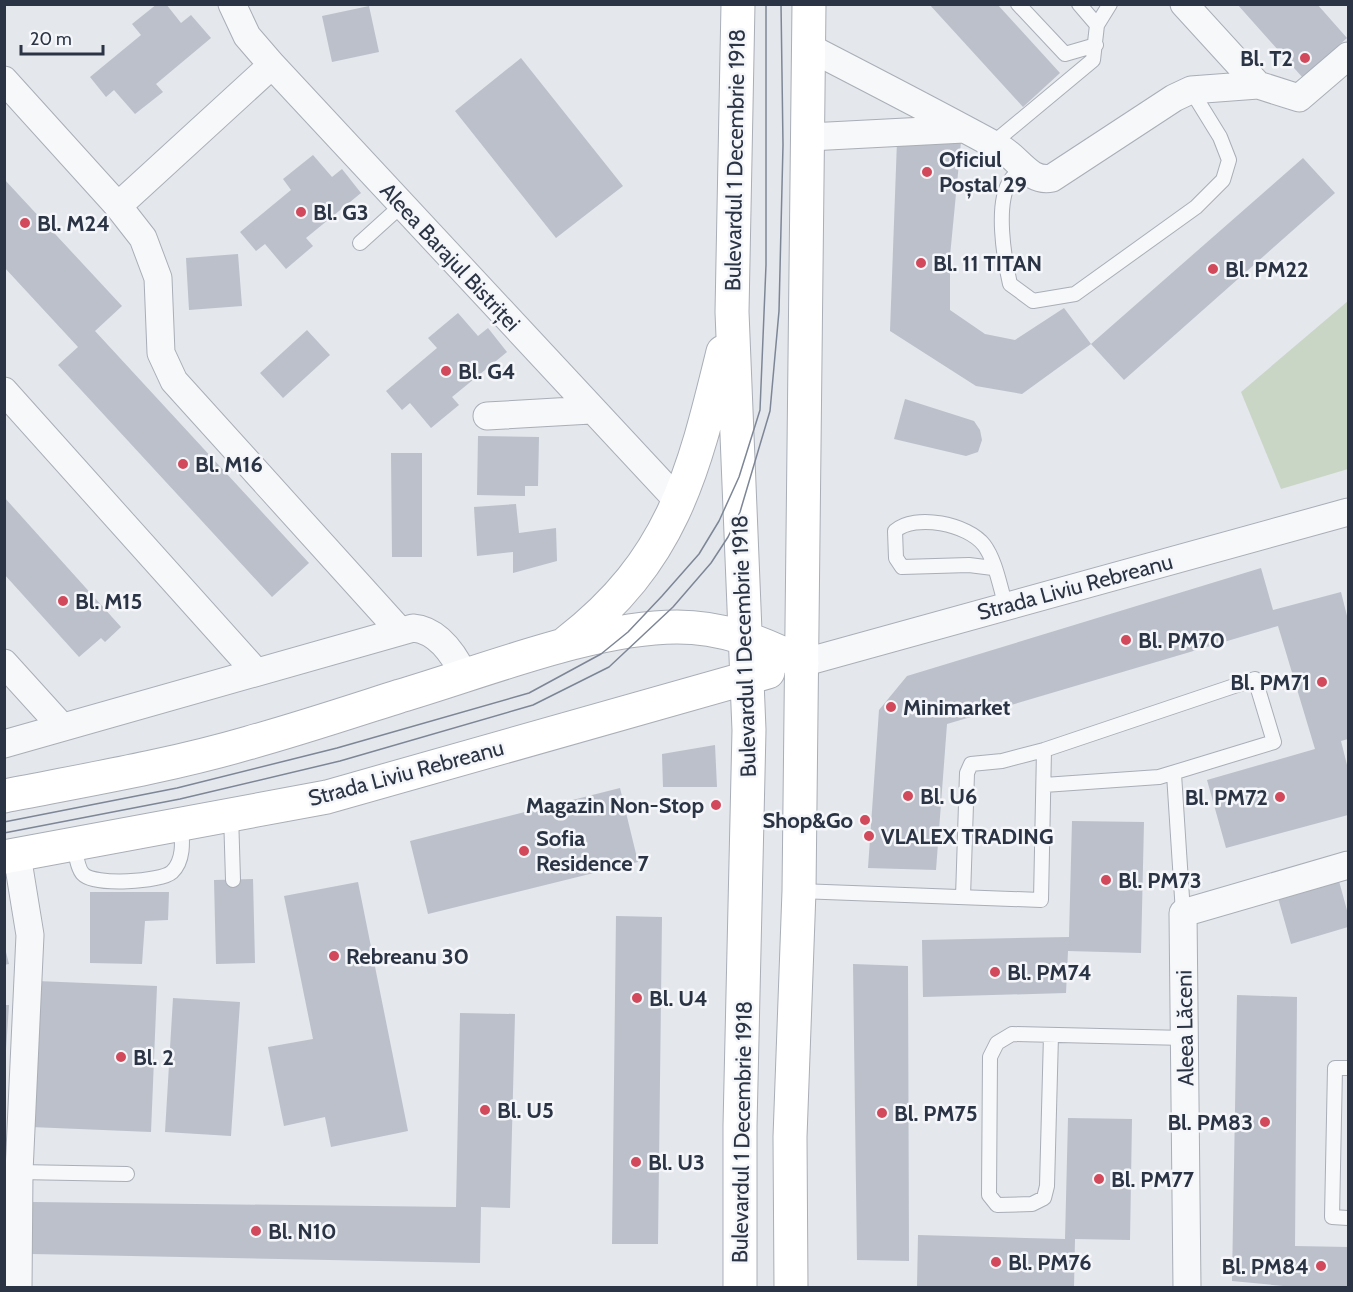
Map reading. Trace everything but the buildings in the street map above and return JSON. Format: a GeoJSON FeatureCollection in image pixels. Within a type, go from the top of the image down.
{"type":"FeatureCollection","features":[{"type":"Feature","properties":{"kind":"main road","name":"Bulevardul 1 Decembrie 1918"},"geometry":{"type":"LineString","coordinates":[[738,4],[732,312],[749,730],[740,1114],[740,1287]]}},
{"type":"Feature","properties":{"kind":"main road"},"geometry":{"type":"LineString","coordinates":[[791,1287],[790,1137],[799,891],[809,4]]}},
{"type":"Feature","properties":{"kind":"main road"},"geometry":{"type":"LineString","coordinates":[[559,648],[605,610],[644,567],[679,502],[702,437],[732,312]]}},
{"type":"Feature","properties":{"kind":"main road"},"geometry":{"type":"LineString","coordinates":[[4,796],[179,761],[248,743],[559,648],[628,632],[698,627],[745,637],[802,663]]}},
{"type":"Feature","properties":{"kind":"main road","name":"Strada Liviu Rebreanu"},"geometry":{"type":"LineString","coordinates":[[10,856],[327,797],[802,663]]}},
{"type":"Feature","properties":{"kind":"street","name":"Aleea Barajul Bistriței"},"geometry":{"type":"LineString","coordinates":[[232,4],[247,36],[272,65],[679,502]]}},
{"type":"Feature","properties":{"kind":"street"},"geometry":{"type":"LineString","coordinates":[[1184,4],[1258,85]]}},
{"type":"Feature","properties":{"kind":"street"},"geometry":{"type":"LineString","coordinates":[[808,47],[1006,151],[1024,168],[1043,180],[1052,178],[1174,98],[1191,90],[1258,85],[1299,98],[1348,56]]}},
{"type":"Feature","properties":{"kind":"street"},"geometry":{"type":"LineString","coordinates":[[118,206],[272,65]]}},
{"type":"Feature","properties":{"kind":"street"},"geometry":{"type":"LineString","coordinates":[[4,80],[118,206],[143,238],[154,263],[160,301],[160,353],[174,381],[400,631]]}},
{"type":"Feature","properties":{"kind":"street"},"geometry":{"type":"LineString","coordinates":[[809,137],[965,129]]}},
{"type":"Feature","properties":{"kind":"street"},"geometry":{"type":"LineString","coordinates":[[6,394],[256,672]]}},
{"type":"Feature","properties":{"kind":"street"},"geometry":{"type":"LineString","coordinates":[[487,416],[591,410]]}},
{"type":"Feature","properties":{"kind":"street","name":"Strada Liviu Rebreanu"},"geometry":{"type":"LineString","coordinates":[[802,663],[1348,512]]}},
{"type":"Feature","properties":{"kind":"street"},"geometry":{"type":"LineString","coordinates":[[4,744],[400,631],[422,629],[430,634],[450,651],[465,677]]}},
{"type":"Feature","properties":{"kind":"street"},"geometry":{"type":"LineString","coordinates":[[4,663],[62,727]]}},
{"type":"Feature","properties":{"kind":"street"},"geometry":{"type":"LineString","coordinates":[[10,856],[30,935],[19,1172],[18,1287]]}},
{"type":"Feature","properties":{"kind":"street"},"geometry":{"type":"LineString","coordinates":[[1183,913],[1348,866]]}},
{"type":"Feature","properties":{"kind":"street","name":"Aleea Lăceni"},"geometry":{"type":"LineString","coordinates":[[1183,913],[1187,1287]]}},
{"type":"Feature","properties":{"kind":"lane"},"geometry":{"type":"LineString","coordinates":[[1018,4],[1065,54],[1096,45]]}},
{"type":"Feature","properties":{"kind":"lane"},"geometry":{"type":"LineString","coordinates":[[1079,4],[1097,25]]}},
{"type":"Feature","properties":{"kind":"lane"},"geometry":{"type":"LineString","coordinates":[[992,144],[1093,60],[1097,25],[1110,4]]}},
{"type":"Feature","properties":{"kind":"lane"},"geometry":{"type":"LineString","coordinates":[[1024,168],[1010,180],[1003,197],[1003,254],[1010,284],[1033,301],[1075,294],[1196,207],[1223,180],[1229,160],[1220,136],[1191,90]]}},
{"type":"Feature","properties":{"kind":"lane"},"geometry":{"type":"LineString","coordinates":[[360,243],[402,205]]}},
{"type":"Feature","properties":{"kind":"lane"},"geometry":{"type":"LineString","coordinates":[[993,568],[969,565],[902,567],[896,558],[895,531],[903,524],[942,522],[978,539],[984,545],[993,568],[1006,606]]}},
{"type":"Feature","properties":{"kind":"lane"},"geometry":{"type":"LineString","coordinates":[[963,897],[967,769],[978,761],[1002,761],[1044,750],[1255,679],[1274,742],[1174,774],[1144,779],[1044,785]]}},
{"type":"Feature","properties":{"kind":"lane"},"geometry":{"type":"LineString","coordinates":[[799,891],[1041,900],[1044,750]]}},
{"type":"Feature","properties":{"kind":"lane"},"geometry":{"type":"LineString","coordinates":[[1174,774],[1183,913]]}},
{"type":"Feature","properties":{"kind":"lane"},"geometry":{"type":"LineString","coordinates":[[231,814],[233,880]]}},
{"type":"Feature","properties":{"kind":"lane"},"geometry":{"type":"LineString","coordinates":[[74,843],[82,873],[93,880],[160,878],[172,872],[179,862],[182,843],[181,823]]}},
{"type":"Feature","properties":{"kind":"lane"},"geometry":{"type":"LineString","coordinates":[[1051,1035],[1047,1186],[1044,1198],[1032,1204],[997,1205],[989,1195],[990,1057],[997,1043],[1012,1034],[1185,1038]]}},
{"type":"Feature","properties":{"kind":"lane"},"geometry":{"type":"LineString","coordinates":[[1348,1068],[1335,1068],[1332,1217],[1348,1218]]}},
{"type":"Feature","properties":{"kind":"lane"},"geometry":{"type":"LineString","coordinates":[[19,1172],[127,1174]]}},
{"type":"Feature","properties":{"kind":"green space"},"geometry":{"type":"Polygon","coordinates":[[[1348,301],[1348,469],[1281,489],[1241,392],[1348,301]]]}},
{"type":"Feature","properties":{"kind":"tram line"},"geometry":{"type":"LineString","coordinates":[[4,822],[177,788],[337,748],[529,693],[601,654],[628,632],[662,596],[699,554],[719,521],[739,477],[760,410],[766,265],[766,4]]}},
{"type":"Feature","properties":{"kind":"tram line"},"geometry":{"type":"LineString","coordinates":[[4,833],[180,799],[340,761],[533,705],[609,667],[673,607],[711,563],[728,537],[740,512],[770,411],[779,311],[783,145],[781,4]]}},
{"type":"Feature","properties":{"kind":"place","name":"Bl. T2"},"geometry":{"type":"Point","coordinates":[1305,58]}},
{"type":"Feature","properties":{"kind":"place","name":"Oficiul Poștal 29"},"geometry":{"type":"Point","coordinates":[927,172]}},
{"type":"Feature","properties":{"kind":"place","name":"Bl. G3"},"geometry":{"type":"Point","coordinates":[301,212]}},
{"type":"Feature","properties":{"kind":"place","name":"Bl. M24"},"geometry":{"type":"Point","coordinates":[25,223]}},
{"type":"Feature","properties":{"kind":"place","name":"Bl. 11 TITAN"},"geometry":{"type":"Point","coordinates":[921,263]}},
{"type":"Feature","properties":{"kind":"place","name":"Bl. PM22"},"geometry":{"type":"Point","coordinates":[1213,269]}},
{"type":"Feature","properties":{"kind":"place","name":"Bl. G4"},"geometry":{"type":"Point","coordinates":[446,371]}},
{"type":"Feature","properties":{"kind":"place","name":"Bl. M16"},"geometry":{"type":"Point","coordinates":[183,464]}},
{"type":"Feature","properties":{"kind":"place","name":"Bl. M15"},"geometry":{"type":"Point","coordinates":[63,601]}},
{"type":"Feature","properties":{"kind":"place","name":"Bl. PM70"},"geometry":{"type":"Point","coordinates":[1126,640]}},
{"type":"Feature","properties":{"kind":"place","name":"Bl. PM71"},"geometry":{"type":"Point","coordinates":[1322,682]}},
{"type":"Feature","properties":{"kind":"place","name":"Minimarket"},"geometry":{"type":"Point","coordinates":[891,707]}},
{"type":"Feature","properties":{"kind":"place","name":"Bl. U6"},"geometry":{"type":"Point","coordinates":[908,796]}},
{"type":"Feature","properties":{"kind":"place","name":"Bl. PM72"},"geometry":{"type":"Point","coordinates":[1280,797]}},
{"type":"Feature","properties":{"kind":"place","name":"Magazin Non-Stop"},"geometry":{"type":"Point","coordinates":[716,805]}},
{"type":"Feature","properties":{"kind":"place","name":"Shop&Go"},"geometry":{"type":"Point","coordinates":[865,820]}},
{"type":"Feature","properties":{"kind":"place","name":"VLALEX TRADING"},"geometry":{"type":"Point","coordinates":[869,836]}},
{"type":"Feature","properties":{"kind":"place","name":"Sofia Residence 7"},"geometry":{"type":"Point","coordinates":[524,851]}},
{"type":"Feature","properties":{"kind":"place","name":"Bl. PM73"},"geometry":{"type":"Point","coordinates":[1106,880]}},
{"type":"Feature","properties":{"kind":"place","name":"Rebreanu 30"},"geometry":{"type":"Point","coordinates":[334,956]}},
{"type":"Feature","properties":{"kind":"place","name":"Bl. PM74"},"geometry":{"type":"Point","coordinates":[995,972]}},
{"type":"Feature","properties":{"kind":"place","name":"Bl. U4"},"geometry":{"type":"Point","coordinates":[637,998]}},
{"type":"Feature","properties":{"kind":"place","name":"Bl. 2"},"geometry":{"type":"Point","coordinates":[121,1057]}},
{"type":"Feature","properties":{"kind":"place","name":"Bl. U5"},"geometry":{"type":"Point","coordinates":[485,1110]}},
{"type":"Feature","properties":{"kind":"place","name":"Bl. PM75"},"geometry":{"type":"Point","coordinates":[882,1113]}},
{"type":"Feature","properties":{"kind":"place","name":"Bl. PM83"},"geometry":{"type":"Point","coordinates":[1265,1122]}},
{"type":"Feature","properties":{"kind":"place","name":"Bl. U3"},"geometry":{"type":"Point","coordinates":[636,1162]}},
{"type":"Feature","properties":{"kind":"place","name":"Bl. PM77"},"geometry":{"type":"Point","coordinates":[1099,1179]}},
{"type":"Feature","properties":{"kind":"place","name":"Bl. N10"},"geometry":{"type":"Point","coordinates":[256,1231]}},
{"type":"Feature","properties":{"kind":"place","name":"Bl. PM76"},"geometry":{"type":"Point","coordinates":[996,1262]}},
{"type":"Feature","properties":{"kind":"place","name":"Bl. PM84"},"geometry":{"type":"Point","coordinates":[1321,1266]}}]}
